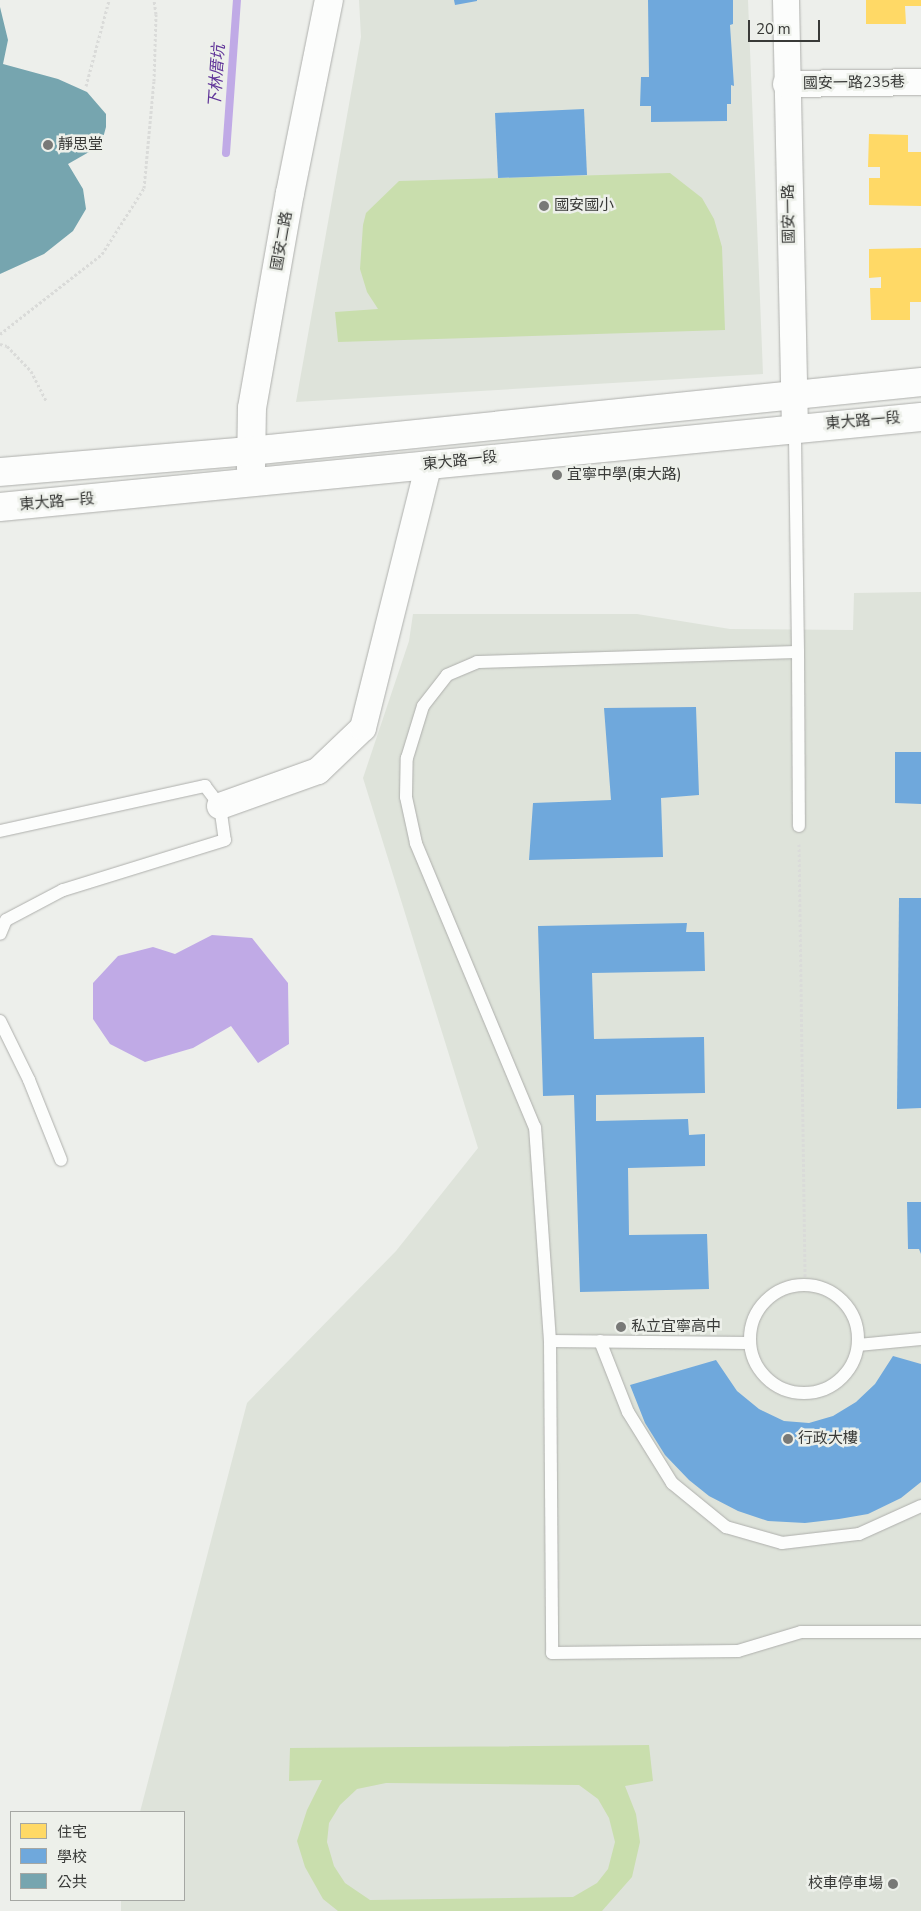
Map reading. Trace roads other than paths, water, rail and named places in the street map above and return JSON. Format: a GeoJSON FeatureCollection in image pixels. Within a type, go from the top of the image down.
{"type":"FeatureCollection","features":[{"type":"Feature","properties":{"kind":"street","name":"國安二路"},"geometry":{"type":"LineString","coordinates":[[251,483],[252,408],[290,193],[329,0]]}},
{"type":"Feature","properties":{"kind":"street","name":"國安一路"},"geometry":{"type":"LineString","coordinates":[[786,0],[792,396],[795,427]]}},
{"type":"Feature","properties":{"kind":"street","name":"國安一路235巷"},"geometry":{"type":"LineString","coordinates":[[786,84],[921,82]]}},
{"type":"Feature","properties":{"kind":"street","name":"東大路一段"},"geometry":{"type":"LineString","coordinates":[[0,472],[250,450],[921,382]]}},
{"type":"Feature","properties":{"kind":"street","name":"東大路一段"},"geometry":{"type":"LineString","coordinates":[[0,507],[795,427],[921,417]]}},
{"type":"Feature","properties":{"kind":"street"},"geometry":{"type":"LineString","coordinates":[[220,806],[318,771],[363,728],[429,464]]}},
{"type":"Feature","properties":{"kind":"lane"},"geometry":{"type":"LineString","coordinates":[[795,427],[799,826]]}},
{"type":"Feature","properties":{"kind":"lane"},"geometry":{"type":"LineString","coordinates":[[798,652],[477,662],[447,675],[423,706],[407,758],[406,797],[416,843],[535,1128],[550,1341],[552,1653],[738,1651],[801,1632],[921,1632]]}},
{"type":"Feature","properties":{"kind":"lane"},"geometry":{"type":"LineString","coordinates":[[0,831],[205,786],[220,806],[225,840],[63,890],[6,920],[0,934]]}},
{"type":"Feature","properties":{"kind":"lane"},"geometry":{"type":"LineString","coordinates":[[0,1021],[29,1080],[61,1160]]}},
{"type":"Feature","properties":{"kind":"lane"},"geometry":{"type":"LineString","coordinates":[[805,1284],[820,1287],[844,1303],[858,1330],[858,1345],[846,1374],[819,1392],[802,1394],[772,1384],[760,1372],[749,1343],[756,1313],[764,1301],[790,1286],[805,1284]]}},
{"type":"Feature","properties":{"kind":"lane"},"geometry":{"type":"LineString","coordinates":[[858,1345],[921,1339]]}},
{"type":"Feature","properties":{"kind":"lane"},"geometry":{"type":"LineString","coordinates":[[550,1341],[749,1343]]}},
{"type":"Feature","properties":{"kind":"lane"},"geometry":{"type":"LineString","coordinates":[[600,1341],[628,1412],[672,1482],[726,1527],[782,1543],[792,1542],[859,1534],[921,1506]]}},
{"type":"Feature","properties":{"kind":"waterway","name":"下林厝坑"},"geometry":{"type":"LineString","coordinates":[[226,153],[237,0]]}},
{"type":"Feature","properties":{"kind":"place","name":"靜思堂"},"geometry":{"type":"Point","coordinates":[48,145]}},
{"type":"Feature","properties":{"kind":"place","name":"國安國小"},"geometry":{"type":"Point","coordinates":[544,206]}},
{"type":"Feature","properties":{"kind":"place","name":"宜寧中學(東大路)"},"geometry":{"type":"Point","coordinates":[557,475]}},
{"type":"Feature","properties":{"kind":"place","name":"私立宜寧高中"},"geometry":{"type":"Point","coordinates":[621,1327]}},
{"type":"Feature","properties":{"kind":"place","name":"行政大樓"},"geometry":{"type":"Point","coordinates":[788,1439]}},
{"type":"Feature","properties":{"kind":"place","name":"校車停車場"},"geometry":{"type":"Point","coordinates":[893,1884]}}]}
